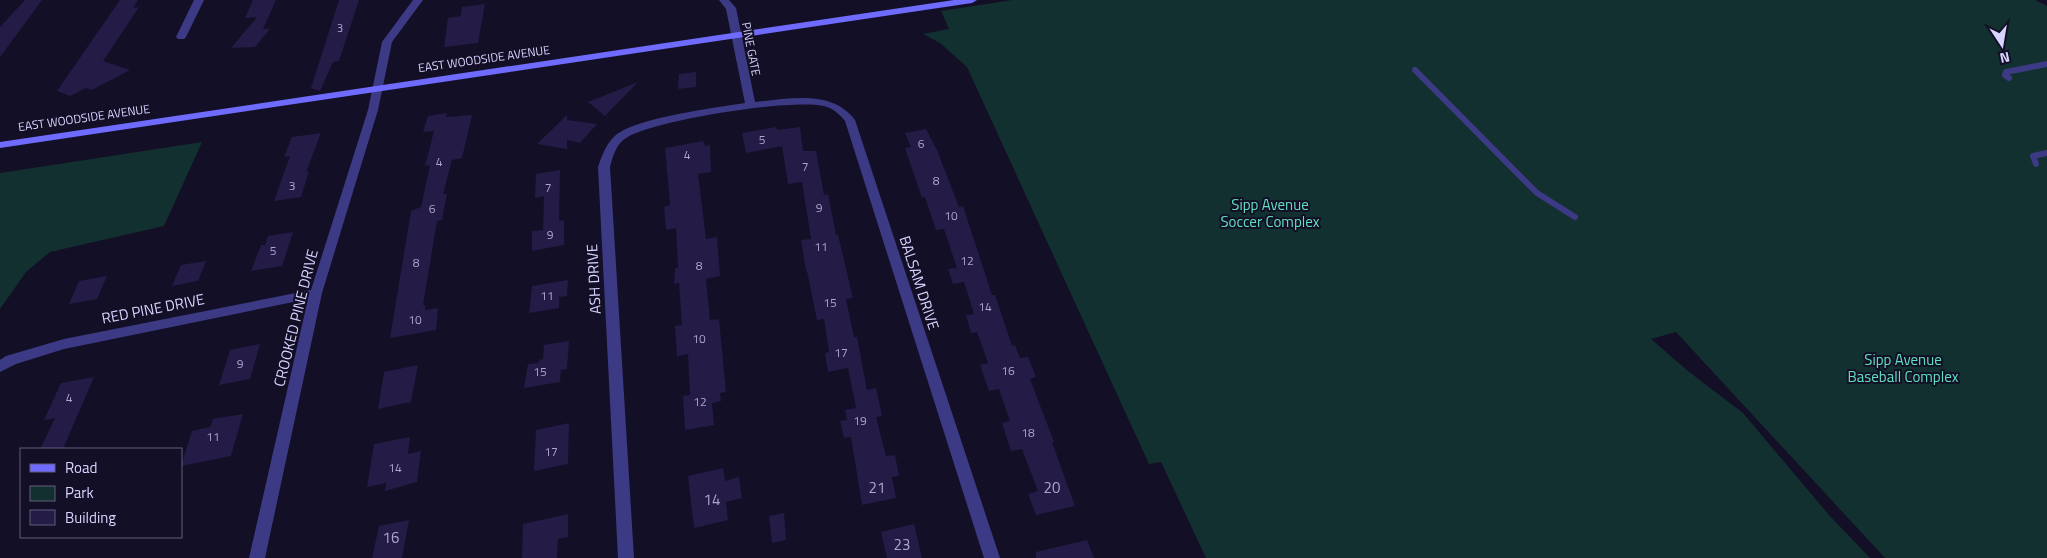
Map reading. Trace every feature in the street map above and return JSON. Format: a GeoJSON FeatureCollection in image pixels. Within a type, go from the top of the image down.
{"type":"FeatureCollection","features":[{"type":"Feature","properties":{"kind":"main road","name":"EAST WOODSIDE AVENUE"},"geometry":{"type":"LineString","coordinates":[[0,145],[972,0]]}},
{"type":"Feature","properties":{"kind":"street"},"geometry":{"type":"LineString","coordinates":[[181,37],[199,0]]}},
{"type":"Feature","properties":{"kind":"street","name":"CROOKED PINE DRIVE"},"geometry":{"type":"LineString","coordinates":[[257,558],[316,293],[377,89],[387,42],[418,0]]}},
{"type":"Feature","properties":{"kind":"street","name":"PINE GATE"},"geometry":{"type":"LineString","coordinates":[[724,0],[731,8],[750,105]]}},
{"type":"Feature","properties":{"kind":"street","name":"BALSAM DRIVE"},"geometry":{"type":"LineString","coordinates":[[750,105],[804,100],[824,102],[841,109],[850,120],[992,558]]}},
{"type":"Feature","properties":{"kind":"street","name":"ASH DRIVE"},"geometry":{"type":"LineString","coordinates":[[626,558],[604,167],[610,149],[624,134],[647,125],[750,105]]}},
{"type":"Feature","properties":{"kind":"street","name":"RED PINE DRIVE"},"geometry":{"type":"LineString","coordinates":[[0,367],[11,360],[64,344],[316,293]]}},
{"type":"Feature","properties":{"kind":"lane"},"geometry":{"type":"LineString","coordinates":[[2009,78],[2005,75],[2006,72],[2047,64]]}},
{"type":"Feature","properties":{"kind":"lane"},"geometry":{"type":"LineString","coordinates":[[1415,70],[1537,193],[1575,217]]}},
{"type":"Feature","properties":{"kind":"lane"},"geometry":{"type":"LineString","coordinates":[[2036,164],[2033,156],[2047,153]]}},
{"type":"Feature","properties":{"kind":"green space","name":"Sipp Avenue Soccer Complex"},"geometry":{"type":"Polygon","coordinates":[[[1012,0],[2035,0],[2047,6],[2047,558],[1885,558],[1676,332],[1651,339],[1688,371],[1743,413],[1829,515],[1870,558],[1206,558],[1161,462],[1149,464],[967,67],[940,43],[923,34],[949,29],[941,11],[1012,0]]]}},
{"type":"Feature","properties":{"kind":"green space"},"geometry":{"type":"Polygon","coordinates":[[[202,142],[164,226],[50,252],[26,272],[0,309],[0,173],[202,142]]]}},
{"type":"Feature","properties":{"kind":"building"},"geometry":{"type":"Polygon","coordinates":[[[25,0],[42,0],[0,57],[0,27],[25,0]]]}},
{"type":"Feature","properties":{"kind":"building"},"geometry":{"type":"Polygon","coordinates":[[[120,0],[138,0],[133,8],[139,7],[103,61],[130,70],[92,90],[86,88],[70,96],[57,91],[120,0]]]}},
{"type":"Feature","properties":{"kind":"building"},"geometry":{"type":"Polygon","coordinates":[[[253,0],[276,0],[263,29],[270,29],[255,47],[231,48],[257,17],[245,18],[253,0]]]}},
{"type":"Feature","properties":{"kind":"building"},"geometry":{"type":"Polygon","coordinates":[[[339,0],[359,0],[339,61],[333,62],[320,91],[311,88],[339,0]]]}},
{"type":"Feature","properties":{"kind":"building"},"geometry":{"type":"Polygon","coordinates":[[[485,4],[478,43],[444,47],[448,18],[461,16],[462,7],[485,4]]]}},
{"type":"Feature","properties":{"kind":"building"},"geometry":{"type":"Polygon","coordinates":[[[696,72],[696,87],[678,89],[679,74],[696,72]]]}},
{"type":"Feature","properties":{"kind":"building"},"geometry":{"type":"Polygon","coordinates":[[[638,82],[605,116],[588,102],[638,82]]]}},
{"type":"Feature","properties":{"kind":"building"},"geometry":{"type":"Polygon","coordinates":[[[447,113],[446,117],[472,115],[462,158],[452,160],[443,194],[447,194],[442,220],[437,221],[423,305],[425,305],[425,310],[438,308],[436,330],[390,338],[411,211],[421,207],[430,165],[425,166],[434,131],[423,132],[428,116],[447,113]]]}},
{"type":"Feature","properties":{"kind":"building"},"geometry":{"type":"Polygon","coordinates":[[[567,115],[567,120],[597,124],[580,143],[567,140],[567,149],[537,144],[567,115]]]}},
{"type":"Feature","properties":{"kind":"building"},"geometry":{"type":"Polygon","coordinates":[[[776,127],[777,130],[800,127],[803,151],[816,151],[824,195],[828,194],[836,235],[838,235],[853,298],[846,299],[854,337],[857,337],[867,390],[876,388],[882,416],[876,417],[886,456],[895,455],[899,476],[892,477],[896,498],[862,505],[851,437],[844,438],[840,421],[847,420],[845,410],[856,408],[848,368],[828,372],[825,353],[829,352],[824,319],[817,320],[806,271],[801,240],[811,239],[802,182],[788,184],[782,146],[746,153],[742,133],[776,127]]]}},
{"type":"Feature","properties":{"kind":"building"},"geometry":{"type":"Polygon","coordinates":[[[926,129],[937,150],[959,207],[963,206],[992,295],[995,295],[1012,346],[1015,345],[1020,358],[1028,357],[1036,377],[1030,379],[1054,442],[1052,442],[1075,506],[1036,515],[1028,494],[1038,491],[1022,449],[1011,451],[1002,423],[1010,421],[999,389],[989,391],[980,365],[988,363],[977,332],[971,333],[966,315],[974,314],[964,282],[953,284],[948,269],[957,268],[944,229],[936,230],[925,197],[922,198],[905,148],[911,147],[905,133],[926,129]]]}},
{"type":"Feature","properties":{"kind":"building"},"geometry":{"type":"Polygon","coordinates":[[[321,133],[306,172],[309,171],[301,197],[274,201],[290,156],[284,157],[292,137],[321,133]]]}},
{"type":"Feature","properties":{"kind":"building"},"geometry":{"type":"Polygon","coordinates":[[[703,141],[705,146],[710,145],[711,172],[698,174],[706,239],[717,237],[720,276],[706,279],[710,320],[719,319],[726,392],[720,393],[721,401],[712,403],[714,425],[685,430],[683,396],[690,395],[688,354],[677,356],[675,326],[682,325],[679,283],[674,284],[675,268],[678,268],[676,228],[666,230],[664,207],[670,205],[665,148],[703,141]]]}},
{"type":"Feature","properties":{"kind":"building"},"geometry":{"type":"Polygon","coordinates":[[[560,170],[559,221],[564,220],[564,245],[532,251],[532,231],[543,230],[544,196],[535,198],[536,174],[560,170]]]}},
{"type":"Feature","properties":{"kind":"building"},"geometry":{"type":"Polygon","coordinates":[[[293,232],[282,266],[251,271],[261,245],[265,245],[268,236],[293,232]]]}},
{"type":"Feature","properties":{"kind":"building"},"geometry":{"type":"Polygon","coordinates":[[[206,261],[198,281],[172,286],[181,265],[206,261]]]}},
{"type":"Feature","properties":{"kind":"building"},"geometry":{"type":"Polygon","coordinates":[[[107,276],[97,299],[69,304],[79,281],[107,276]]]}},
{"type":"Feature","properties":{"kind":"building"},"geometry":{"type":"Polygon","coordinates":[[[568,280],[567,296],[559,297],[559,308],[529,313],[532,286],[568,280]]]}},
{"type":"Feature","properties":{"kind":"building"},"geometry":{"type":"Polygon","coordinates":[[[569,341],[567,369],[561,370],[560,382],[524,388],[528,364],[539,363],[539,360],[543,359],[544,345],[569,341]]]}},
{"type":"Feature","properties":{"kind":"building"},"geometry":{"type":"Polygon","coordinates":[[[260,344],[250,379],[219,385],[230,350],[260,344]]]}},
{"type":"Feature","properties":{"kind":"building"},"geometry":{"type":"Polygon","coordinates":[[[418,365],[411,402],[378,409],[384,372],[418,365]]]}},
{"type":"Feature","properties":{"kind":"building"},"geometry":{"type":"Polygon","coordinates":[[[94,377],[63,448],[40,448],[55,418],[44,420],[61,383],[94,377]]]}},
{"type":"Feature","properties":{"kind":"building"},"geometry":{"type":"Polygon","coordinates":[[[243,414],[231,456],[182,466],[192,431],[210,427],[213,419],[243,414]]]}},
{"type":"Feature","properties":{"kind":"building"},"geometry":{"type":"Polygon","coordinates":[[[569,423],[568,464],[534,471],[536,430],[569,423]]]}},
{"type":"Feature","properties":{"kind":"building"},"geometry":{"type":"Polygon","coordinates":[[[410,437],[408,454],[421,451],[417,482],[385,491],[386,483],[367,487],[374,444],[410,437]]]}},
{"type":"Feature","properties":{"kind":"building"},"geometry":{"type":"Polygon","coordinates":[[[723,468],[725,481],[739,477],[742,498],[726,502],[728,520],[694,528],[688,476],[723,468]]]}},
{"type":"Feature","properties":{"kind":"building"},"geometry":{"type":"Polygon","coordinates":[[[784,513],[786,540],[772,543],[769,516],[784,513]]]}},
{"type":"Feature","properties":{"kind":"building"},"geometry":{"type":"Polygon","coordinates":[[[568,514],[568,537],[558,539],[557,558],[522,558],[523,524],[568,514]]]}},
{"type":"Feature","properties":{"kind":"building"},"geometry":{"type":"Polygon","coordinates":[[[409,520],[402,558],[372,558],[379,526],[409,520]]]}},
{"type":"Feature","properties":{"kind":"building"},"geometry":{"type":"Polygon","coordinates":[[[914,524],[922,558],[887,558],[881,532],[914,524]]]}},
{"type":"Feature","properties":{"kind":"building"},"geometry":{"type":"Polygon","coordinates":[[[1087,540],[1094,558],[1036,558],[1036,552],[1087,540]]]}},
{"type":"Feature","properties":{"kind":"park label","name":"Sipp Avenue Baseball Complex"},"geometry":{"type":"Point","coordinates":[1903,368]}}]}
